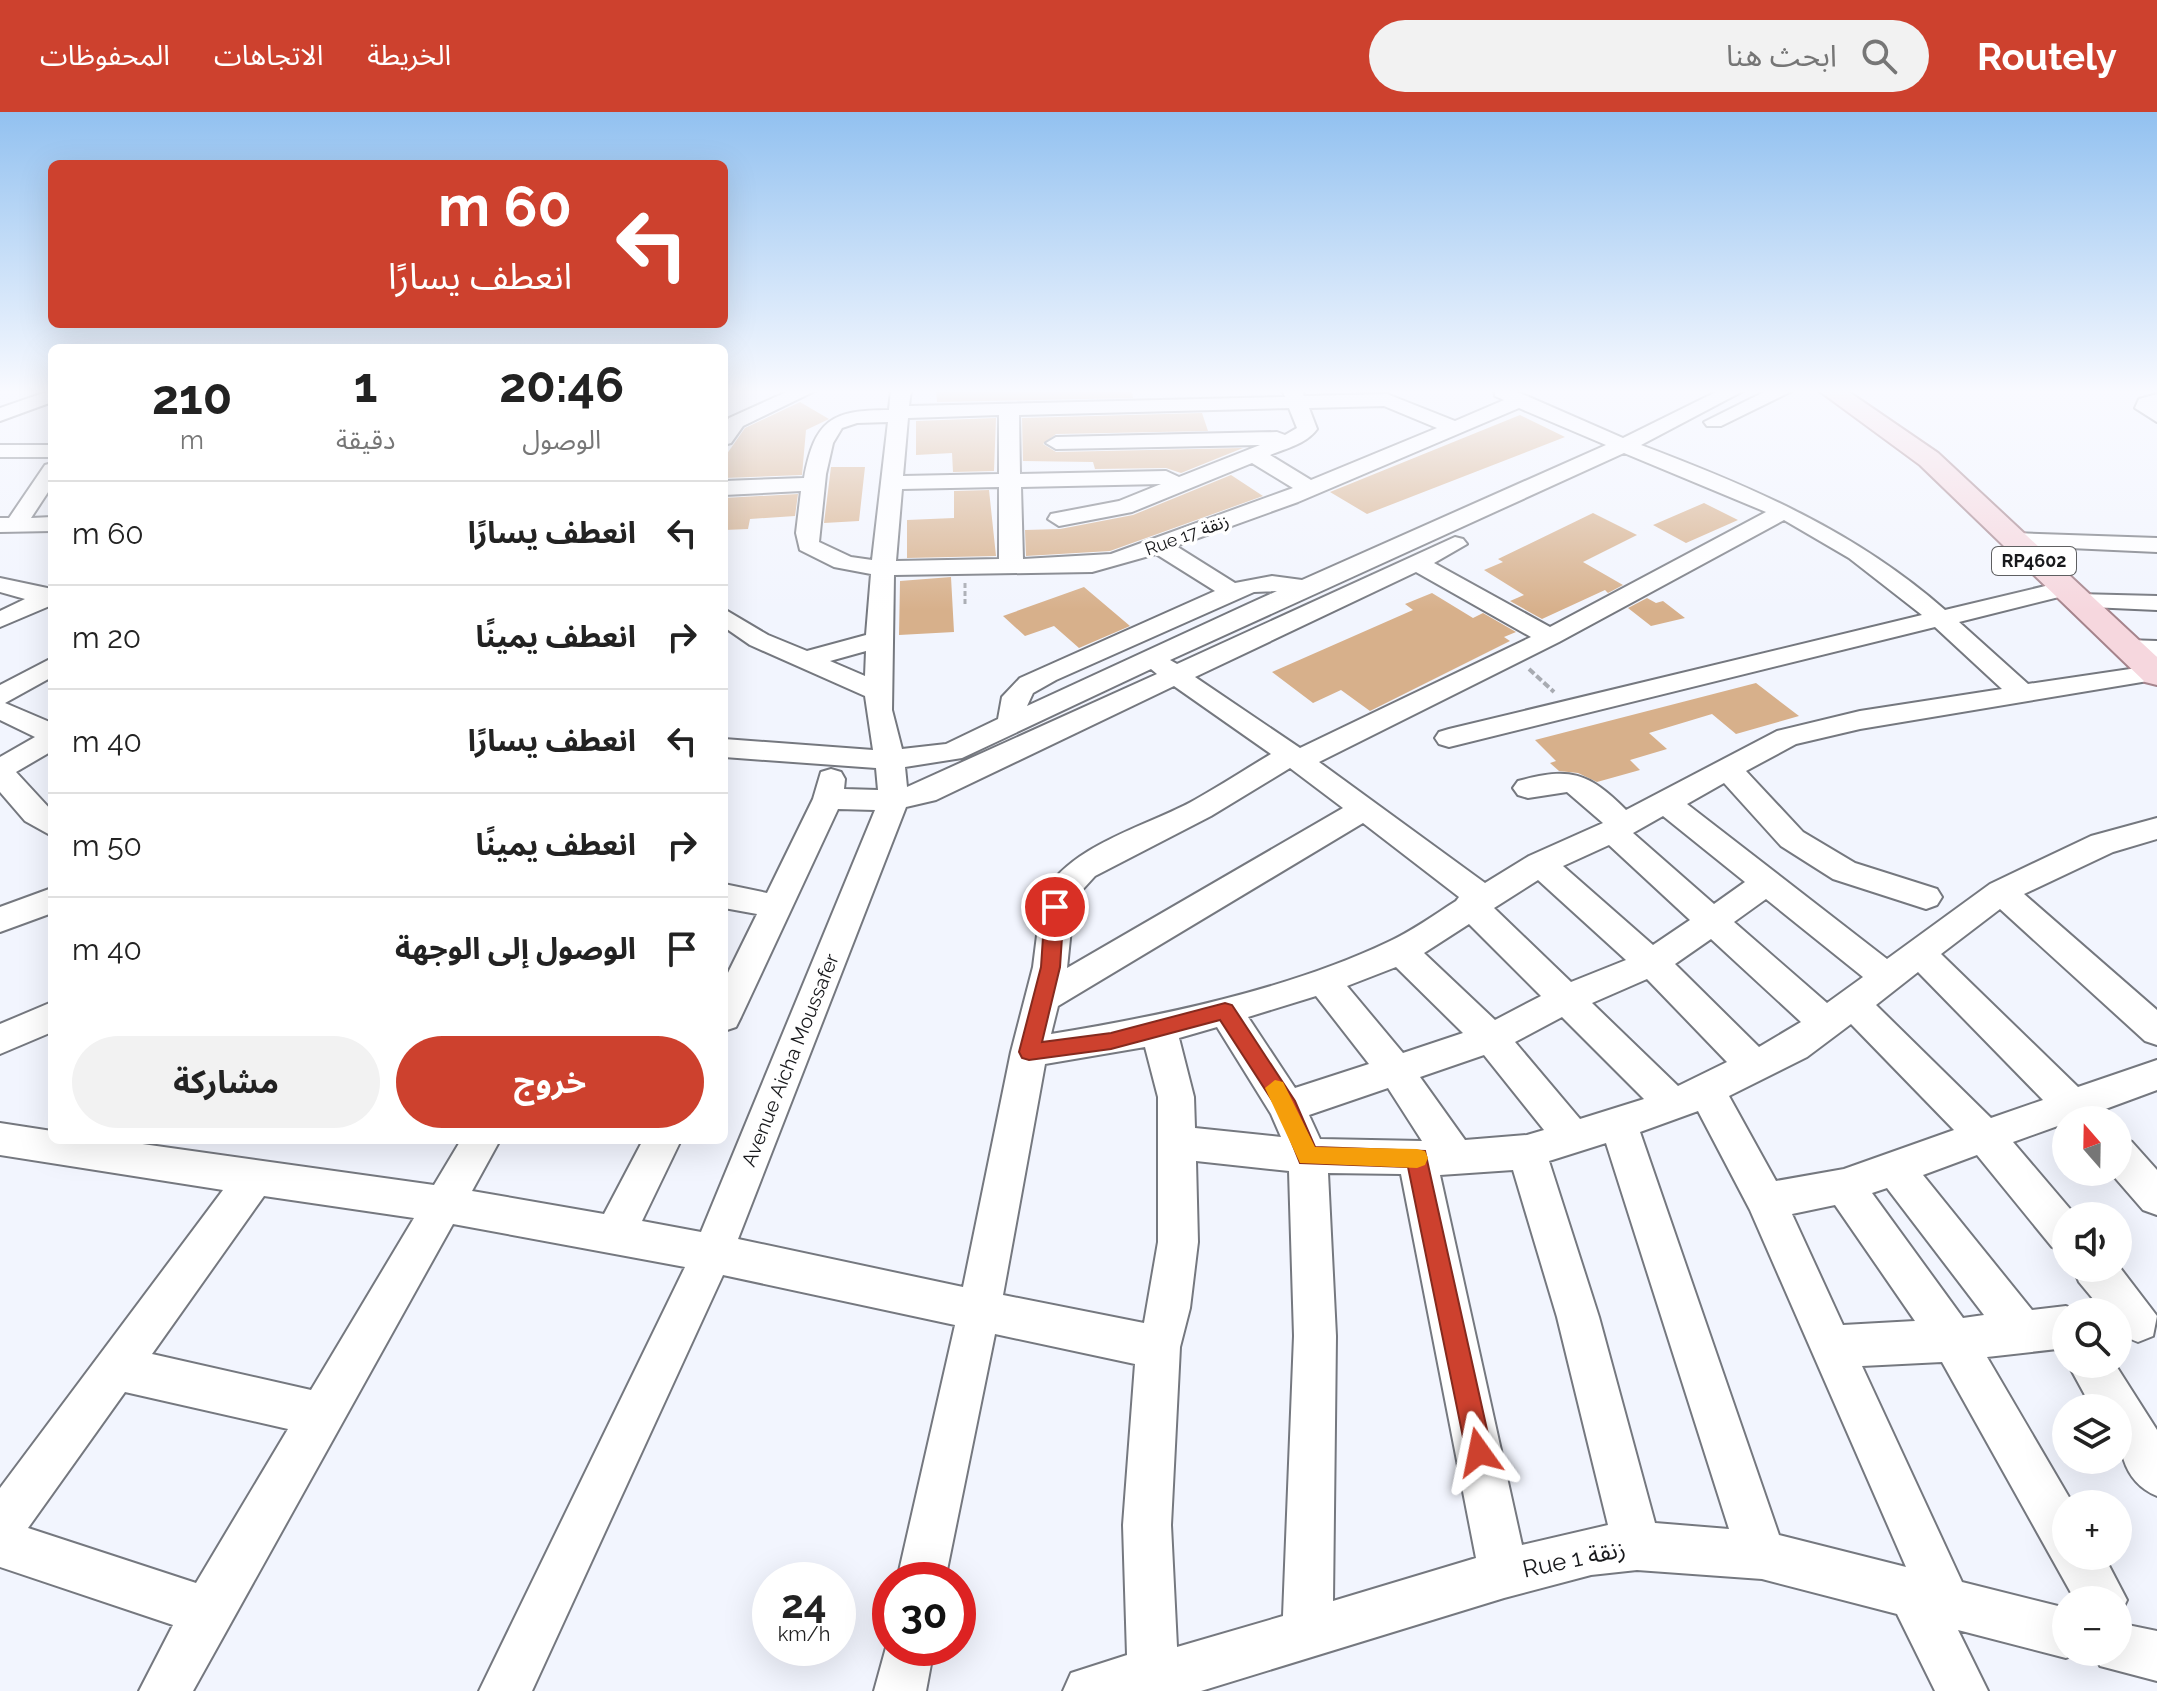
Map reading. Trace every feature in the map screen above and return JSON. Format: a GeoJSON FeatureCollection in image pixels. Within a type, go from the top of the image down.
{"type":"FeatureCollection","features":[{"type":"Feature","properties":{"kind":"main road","name":"RP4602"},"geometry":{"type":"LineString","coordinates":[[1936,464],[2126,648],[2156,665]]}},
{"type":"Feature","properties":{"kind":"street"},"geometry":{"type":"LineString","coordinates":[[728,488],[814,484],[818,464]]}},
{"type":"Feature","properties":{"kind":"street","name":"Avenue Aicha Moussafer"},"geometry":{"type":"LineString","coordinates":[[505,1691],[712,1254],[886,825],[893,800],[890,760],[878,710],[878,640],[881,568],[893,464]]}},
{"type":"Feature","properties":{"kind":"street"},"geometry":{"type":"LineString","coordinates":[[1008,464],[1011,566]]}},
{"type":"Feature","properties":{"kind":"street"},"geometry":{"type":"LineString","coordinates":[[1165,464],[1171,482]]}},
{"type":"Feature","properties":{"kind":"street"},"geometry":{"type":"LineString","coordinates":[[1059,519],[1100,514],[1171,482],[1234,464]]}},
{"type":"Feature","properties":{"kind":"street"},"geometry":{"type":"LineString","coordinates":[[1265,464],[1300,492]]}},
{"type":"Feature","properties":{"kind":"street","name":"Rue 17 زنقة"},"geometry":{"type":"LineString","coordinates":[[814,484],[808,545],[839,562],[881,568],[1092,565],[1159,546],[1369,464]]}},
{"type":"Feature","properties":{"kind":"street"},"geometry":{"type":"LineString","coordinates":[[828,799],[893,800],[926,793],[964,778],[1305,587],[1601,464]]}},
{"type":"Feature","properties":{"kind":"street"},"geometry":{"type":"LineString","coordinates":[[728,748],[890,760],[952,752],[1012,724],[1164,667],[1416,562],[1607,464]]}},
{"type":"Feature","properties":{"kind":"street"},"geometry":{"type":"LineString","coordinates":[[1668,464],[1784,511],[1871,561],[2023,694]]}},
{"type":"Feature","properties":{"kind":"street"},"geometry":{"type":"LineString","coordinates":[[1231,465],[1300,492]]}},
{"type":"Feature","properties":{"kind":"street"},"geometry":{"type":"LineString","coordinates":[[8,524],[48,474]]}},
{"type":"Feature","properties":{"kind":"street"},"geometry":{"type":"LineString","coordinates":[[891,483],[1171,482]]}},
{"type":"Feature","properties":{"kind":"street"},"geometry":{"type":"LineString","coordinates":[[925,1562],[979,1313],[1029,1052],[1050,967],[1055,907],[1072,878],[1084,868],[1295,758],[1550,637],[1784,511]]}},
{"type":"Feature","properties":{"kind":"street"},"geometry":{"type":"LineString","coordinates":[[8,524],[48,524]]}},
{"type":"Feature","properties":{"kind":"street"},"geometry":{"type":"LineString","coordinates":[[2014,540],[2157,545]]}},
{"type":"Feature","properties":{"kind":"street"},"geometry":{"type":"LineString","coordinates":[[1159,546],[1233,592]]}},
{"type":"Feature","properties":{"kind":"street"},"geometry":{"type":"LineString","coordinates":[[1416,562],[1550,637]]}},
{"type":"Feature","properties":{"kind":"street"},"geometry":{"type":"LineString","coordinates":[[1012,724],[1013,698],[1028,683],[1233,592],[1262,583],[1305,587]]}},
{"type":"Feature","properties":{"kind":"street"},"geometry":{"type":"LineString","coordinates":[[0,585],[48,597]]}},
{"type":"Feature","properties":{"kind":"street"},"geometry":{"type":"LineString","coordinates":[[1449,738],[1937,618],[2070,595],[2157,603]]}},
{"type":"Feature","properties":{"kind":"street"},"geometry":{"type":"LineString","coordinates":[[0,620],[48,597]]}},
{"type":"Feature","properties":{"kind":"street"},"geometry":{"type":"LineString","coordinates":[[728,619],[759,640],[879,692]]}},
{"type":"Feature","properties":{"kind":"street"},"geometry":{"type":"LineString","coordinates":[[728,641],[759,640]]}},
{"type":"Feature","properties":{"kind":"street"},"geometry":{"type":"LineString","coordinates":[[804,660],[878,640]]}},
{"type":"Feature","properties":{"kind":"street"},"geometry":{"type":"LineString","coordinates":[[1029,1052],[1159,1030],[1323,981],[1401,951],[1476,901],[1540,864],[1617,828],[1787,737],[1860,720],[2023,694],[2156,665]]}},
{"type":"Feature","properties":{"kind":"street"},"geometry":{"type":"LineString","coordinates":[[1164,667],[1366,808],[1476,901],[1568,998],[1691,1098],[1766,1201],[1832,1347],[1930,1598],[1962,1691]]}},
{"type":"Feature","properties":{"kind":"street"},"geometry":{"type":"LineString","coordinates":[[0,696],[40,686]]}},
{"type":"Feature","properties":{"kind":"street"},"geometry":{"type":"LineString","coordinates":[[0,710],[48,735]]}},
{"type":"Feature","properties":{"kind":"street"},"geometry":{"type":"LineString","coordinates":[[47,815],[1,773],[48,740]]}},
{"type":"Feature","properties":{"kind":"street"},"geometry":{"type":"LineString","coordinates":[[728,1008],[828,799],[836,756]]}},
{"type":"Feature","properties":{"kind":"street"},"geometry":{"type":"LineString","coordinates":[[1726,768],[1792,839],[1844,871],[1926,897]]}},
{"type":"Feature","properties":{"kind":"street"},"geometry":{"type":"LineString","coordinates":[[1528,788],[1555,780],[1574,783],[1711,923],[1841,1015],[1985,1137],[2052,1217]]}},
{"type":"Feature","properties":{"kind":"street"},"geometry":{"type":"LineString","coordinates":[[1665,802],[1889,979]]}},
{"type":"Feature","properties":{"kind":"street"},"geometry":{"type":"LineString","coordinates":[[1043,998],[1366,808]]}},
{"type":"Feature","properties":{"kind":"street"},"geometry":{"type":"LineString","coordinates":[[1178,1143],[1308,1156],[1436,1158],[1527,1152],[1691,1098],[1756,1068],[1841,1015],[2001,892],[2102,844],[2157,828]]}},
{"type":"Feature","properties":{"kind":"street"},"geometry":{"type":"LineString","coordinates":[[1540,864],[1652,963],[1756,1068]]}},
{"type":"Feature","properties":{"kind":"street"},"geometry":{"type":"LineString","coordinates":[[1287,1107],[1491,1038],[1568,998],[1652,963],[1768,882]]}},
{"type":"Feature","properties":{"kind":"street"},"geometry":{"type":"LineString","coordinates":[[2001,892],[2157,1031]]}},
{"type":"Feature","properties":{"kind":"street"},"geometry":{"type":"LineString","coordinates":[[728,897],[776,906]]}},
{"type":"Feature","properties":{"kind":"street"},"geometry":{"type":"LineString","coordinates":[[0,920],[48,902]]}},
{"type":"Feature","properties":{"kind":"street"},"geometry":{"type":"LineString","coordinates":[[1401,951],[1491,1038],[1571,1136]]}},
{"type":"Feature","properties":{"kind":"street"},"geometry":{"type":"LineString","coordinates":[[1921,955],[2074,1106]]}},
{"type":"Feature","properties":{"kind":"street"},"geometry":{"type":"LineString","coordinates":[[1323,981],[1397,1072],[1436,1158],[1504,1574]]}},
{"type":"Feature","properties":{"kind":"street"},"geometry":{"type":"LineString","coordinates":[[1225,1010],[1287,1107],[1308,1156],[1315,1336],[1307,1634]]}},
{"type":"Feature","properties":{"kind":"street"},"geometry":{"type":"LineString","coordinates":[[0,1040],[48,1018]]}},
{"type":"Feature","properties":{"kind":"street"},"geometry":{"type":"LineString","coordinates":[[1124,1686],[1147,1525],[1158,1347],[1169,1308],[1178,1242],[1176,1097],[1159,1030]]}},
{"type":"Feature","properties":{"kind":"street"},"geometry":{"type":"LineString","coordinates":[[2092,1106],[2157,1075]]}},
{"type":"Feature","properties":{"kind":"street"},"geometry":{"type":"LineString","coordinates":[[1766,1201],[1844,1186],[1893,1166],[2052,1119]]}},
{"type":"Feature","properties":{"kind":"street"},"geometry":{"type":"LineString","coordinates":[[1618,1121],[1762,1555]]}},
{"type":"Feature","properties":{"kind":"street"},"geometry":{"type":"LineString","coordinates":[[0,1139],[48,1142]]}},
{"type":"Feature","properties":{"kind":"street"},"geometry":{"type":"LineString","coordinates":[[72,1144],[201,1153],[255,1177],[444,1204],[615,1234],[979,1313],[1158,1347]]}},
{"type":"Feature","properties":{"kind":"street"},"geometry":{"type":"LineString","coordinates":[[165,1691],[207,1612],[479,1144]]}},
{"type":"Feature","properties":{"kind":"street"},"geometry":{"type":"LineString","coordinates":[[615,1234],[660,1144]]}},
{"type":"Feature","properties":{"kind":"street"},"geometry":{"type":"LineString","coordinates":[[1527,1152],[1578,1317],[1637,1546]]}},
{"type":"Feature","properties":{"kind":"street"},"geometry":{"type":"LineString","coordinates":[[1893,1166],[2023,1332]]}},
{"type":"Feature","properties":{"kind":"street"},"geometry":{"type":"LineString","coordinates":[[2132,1169],[2157,1197]]}},
{"type":"Feature","properties":{"kind":"street"},"geometry":{"type":"LineString","coordinates":[[0,1527],[255,1177]]}},
{"type":"Feature","properties":{"kind":"street"},"geometry":{"type":"LineString","coordinates":[[1844,1186],[1953,1340],[2052,1513]]}},
{"type":"Feature","properties":{"kind":"street"},"geometry":{"type":"LineString","coordinates":[[2106,1282],[2138,1321]]}},
{"type":"Feature","properties":{"kind":"street"},"geometry":{"type":"LineString","coordinates":[[1832,1347],[1953,1340],[2052,1329]]}},
{"type":"Feature","properties":{"kind":"street"},"geometry":{"type":"LineString","coordinates":[[116,1368],[323,1415]]}},
{"type":"Feature","properties":{"kind":"street"},"geometry":{"type":"LineString","coordinates":[[2132,1431],[2157,1473]]}},
{"type":"Feature","properties":{"kind":"street"},"geometry":{"type":"LineString","coordinates":[[0,1543],[207,1612]]}},
{"type":"Feature","properties":{"kind":"street","name":"Rue 1 زنقة"},"geometry":{"type":"LineString","coordinates":[[1124,1686],[1504,1574],[1591,1551],[1637,1546],[1762,1555],[2052,1629]]}},
{"type":"Feature","properties":{"kind":"street"},"geometry":{"type":"LineString","coordinates":[[900,1691],[905,1666]]}},
{"type":"Feature","properties":{"kind":"path"},"geometry":{"type":"LineString","coordinates":[[1513,655],[1572,708]]}},
{"type":"Feature","properties":{"kind":"building"},"geometry":{"type":"Polygon","coordinates":[[[728,464],[803,464],[802,475],[728,478],[728,464]]]}},
{"type":"Feature","properties":{"kind":"building"},"geometry":{"type":"Polygon","coordinates":[[[953,464],[994,464],[994,471],[953,472],[953,464]]]}},
{"type":"Feature","properties":{"kind":"building"},"geometry":{"type":"Polygon","coordinates":[[[1093,464],[1204,464],[1181,473],[1166,468],[1095,469],[1093,464]]]}},
{"type":"Feature","properties":{"kind":"building"},"geometry":{"type":"Polygon","coordinates":[[[1400,464],[1496,464],[1367,514],[1330,492],[1400,464]]]}},
{"type":"Feature","properties":{"kind":"building"},"geometry":{"type":"Polygon","coordinates":[[[831,467],[865,467],[859,521],[824,523],[831,467]]]}},
{"type":"Feature","properties":{"kind":"building"},"geometry":{"type":"Polygon","coordinates":[[[1231,475],[1263,496],[1110,551],[1026,556],[1025,530],[1060,529],[1133,515],[1231,475]]]}},
{"type":"Feature","properties":{"kind":"building"},"geometry":{"type":"Polygon","coordinates":[[[989,490],[996,556],[907,558],[907,520],[954,518],[954,491],[989,490]]]}},
{"type":"Feature","properties":{"kind":"building"},"geometry":{"type":"Polygon","coordinates":[[[798,494],[795,516],[750,519],[748,529],[728,530],[728,498],[798,494]]]}},
{"type":"Feature","properties":{"kind":"building"},"geometry":{"type":"Polygon","coordinates":[[[1704,503],[1738,520],[1686,543],[1653,525],[1704,503]]]}},
{"type":"Feature","properties":{"kind":"building"},"geometry":{"type":"Polygon","coordinates":[[[1593,513],[1637,535],[1583,562],[1623,585],[1608,593],[1605,590],[1542,619],[1510,601],[1524,595],[1484,570],[1503,562],[1498,559],[1593,513]]]}},
{"type":"Feature","properties":{"kind":"building"},"geometry":{"type":"Polygon","coordinates":[[[951,577],[954,632],[899,635],[900,581],[951,577]]]}},
{"type":"Feature","properties":{"kind":"building"},"geometry":{"type":"Polygon","coordinates":[[[1084,587],[1130,626],[1079,648],[1054,626],[1025,636],[1003,616],[1084,587]]]}},
{"type":"Feature","properties":{"kind":"building"},"geometry":{"type":"Polygon","coordinates":[[[1432,593],[1473,618],[1483,613],[1516,632],[1504,637],[1510,641],[1370,711],[1341,690],[1313,703],[1272,672],[1413,610],[1405,604],[1432,593]]]}},
{"type":"Feature","properties":{"kind":"building"},"geometry":{"type":"Polygon","coordinates":[[[1647,598],[1656,603],[1663,601],[1685,618],[1651,626],[1628,608],[1647,598]]]}},
{"type":"Feature","properties":{"kind":"building"},"geometry":{"type":"Polygon","coordinates":[[[1756,683],[1799,716],[1736,734],[1712,714],[1649,733],[1667,749],[1630,760],[1640,770],[1597,782],[1578,773],[1559,771],[1550,763],[1556,761],[1535,740],[1756,683]]]}},
{"type":"Feature","properties":{"kind":"slow traffic"},"geometry":{"type":"LineString","coordinates":[[1275,1088],[1287,1107],[1308,1156],[1417,1158]]}},
{"type":"Feature","properties":{"kind":"route"},"geometry":{"type":"LineString","coordinates":[[1055,907],[1050,967],[1029,1052],[1111,1041],[1225,1010],[1287,1107],[1308,1156],[1417,1158],[1479,1452]]}}]}
